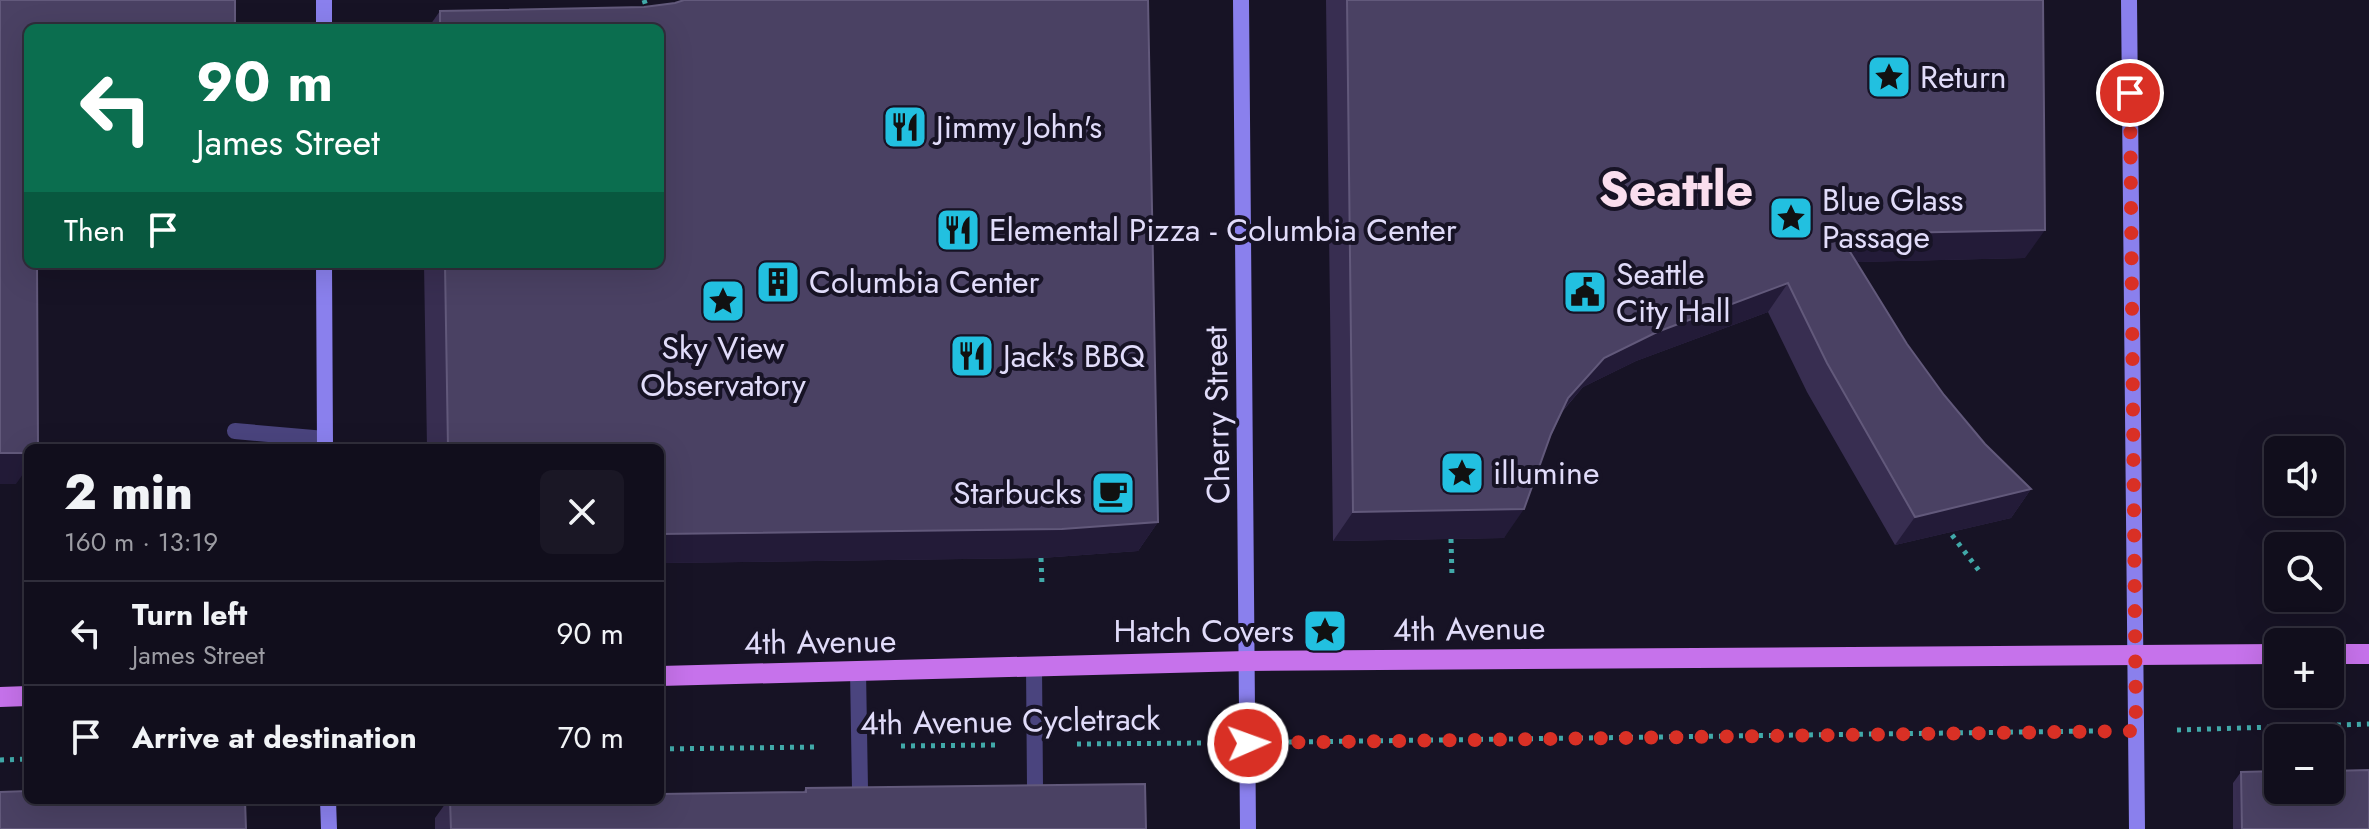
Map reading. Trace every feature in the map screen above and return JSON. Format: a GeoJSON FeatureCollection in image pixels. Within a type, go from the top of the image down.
{"type":"FeatureCollection","features":[{"type":"Feature","properties":{"kind":"main road","name":"4th Avenue"},"geometry":{"type":"LineString","coordinates":[[664,676],[1247,661],[2264,654]]}},
{"type":"Feature","properties":{"kind":"main road"},"geometry":{"type":"LineString","coordinates":[[2344,654],[2369,654]]}},
{"type":"Feature","properties":{"kind":"main road"},"geometry":{"type":"LineString","coordinates":[[0,697],[24,696]]}},
{"type":"Feature","properties":{"kind":"street"},"geometry":{"type":"LineString","coordinates":[[324,0],[324,24]]}},
{"type":"Feature","properties":{"kind":"street","name":"Cherry Street"},"geometry":{"type":"LineString","coordinates":[[1241,0],[1248,829]]}},
{"type":"Feature","properties":{"kind":"street"},"geometry":{"type":"LineString","coordinates":[[2129,0],[2137,829]]}},
{"type":"Feature","properties":{"kind":"street"},"geometry":{"type":"LineString","coordinates":[[324,268],[325,443]]}},
{"type":"Feature","properties":{"kind":"street"},"geometry":{"type":"LineString","coordinates":[[328,804],[329,829]]}},
{"type":"Feature","properties":{"kind":"lane"},"geometry":{"type":"LineString","coordinates":[[235,431],[325,443]]}},
{"type":"Feature","properties":{"kind":"lane"},"geometry":{"type":"LineString","coordinates":[[1034,666],[1035,787]]}},
{"type":"Feature","properties":{"kind":"lane"},"geometry":{"type":"LineString","coordinates":[[858,671],[860,789]]}},
{"type":"Feature","properties":{"kind":"path"},"geometry":{"type":"LineString","coordinates":[[644,0],[649,14]]}},
{"type":"Feature","properties":{"kind":"path"},"geometry":{"type":"LineString","coordinates":[[1941,520],[1980,572]]}},
{"type":"Feature","properties":{"kind":"path"},"geometry":{"type":"LineString","coordinates":[[1451,539],[1452,577]]}},
{"type":"Feature","properties":{"kind":"path"},"geometry":{"type":"LineString","coordinates":[[1041,558],[1042,585]]}},
{"type":"Feature","properties":{"kind":"path","name":"4th Avenue Cycletrack"},"geometry":{"type":"LineString","coordinates":[[664,749],[2136,731],[2369,724]]}},
{"type":"Feature","properties":{"kind":"path"},"geometry":{"type":"LineString","coordinates":[[0,760],[24,759]]}},
{"type":"Feature","properties":{"kind":"building"},"geometry":{"type":"Polygon","coordinates":[[[0,0],[235,0],[235,24],[24,24],[24,268],[37,268],[38,444],[24,444],[24,453],[0,453],[0,0]]]}},
{"type":"Feature","properties":{"kind":"building","name":"Columbia Center"},"geometry":{"type":"Polygon","coordinates":[[[684,0],[1148,0],[1158,522],[1062,529],[664,534],[664,444],[448,444],[445,268],[664,268],[664,24],[440,24],[440,11],[644,7],[684,0]]]}},
{"type":"Feature","properties":{"kind":"building","name":"Seattle City Hall"},"geometry":{"type":"Polygon","coordinates":[[[1347,0],[2043,0],[2045,230],[1839,234],[1907,344],[1944,395],[1985,444],[2031,489],[1915,517],[1827,363],[1788,283],[1657,332],[1604,358],[1568,398],[1551,434],[1524,509],[1353,512],[1347,0]]]}},
{"type":"Feature","properties":{"kind":"building"},"geometry":{"type":"Polygon","coordinates":[[[2369,770],[2369,829],[2242,829],[2241,772],[2264,771],[2264,804],[2344,804],[2344,771],[2369,770]]]}},
{"type":"Feature","properties":{"kind":"building"},"geometry":{"type":"Polygon","coordinates":[[[1145,784],[1146,829],[451,829],[450,804],[664,804],[664,794],[806,792],[806,788],[1145,784]]]}},
{"type":"Feature","properties":{"kind":"building"},"geometry":{"type":"Polygon","coordinates":[[[24,791],[24,804],[245,804],[246,829],[0,829],[0,792],[24,791]]]}},
{"type":"Feature","properties":{"kind":"place","name":"Return"},"geometry":{"type":"Point","coordinates":[1889,77]}},
{"type":"Feature","properties":{"kind":"place","name":"Jimmy John's"},"geometry":{"type":"Point","coordinates":[905,127]}},
{"type":"Feature","properties":{"kind":"place","name":"Blue Glass Passage"},"geometry":{"type":"Point","coordinates":[1791,218]}},
{"type":"Feature","properties":{"kind":"place","name":"Elemental Pizza - Columbia Center"},"geometry":{"type":"Point","coordinates":[958,230]}},
{"type":"Feature","properties":{"kind":"place","name":"Columbia Center"},"geometry":{"type":"Point","coordinates":[778,282]}},
{"type":"Feature","properties":{"kind":"place","name":"Seattle City Hall"},"geometry":{"type":"Point","coordinates":[1585,292]}},
{"type":"Feature","properties":{"kind":"place","name":"Sky View Observatory"},"geometry":{"type":"Point","coordinates":[723,301]}},
{"type":"Feature","properties":{"kind":"place","name":"Jack's BBQ"},"geometry":{"type":"Point","coordinates":[972,356]}},
{"type":"Feature","properties":{"kind":"place","name":"illumine"},"geometry":{"type":"Point","coordinates":[1462,473]}},
{"type":"Feature","properties":{"kind":"place","name":"Starbucks"},"geometry":{"type":"Point","coordinates":[1113,493]}},
{"type":"Feature","properties":{"kind":"place","name":"Hatch Covers"},"geometry":{"type":"Point","coordinates":[1325,631]}},
{"type":"Feature","properties":{"kind":"district","name":"Seattle"},"geometry":{"type":"Point","coordinates":[1676,189]}},
{"type":"Feature","properties":{"kind":"route"},"geometry":{"type":"LineString","coordinates":[[1248,743],[2136,731],[2130,93]]}}]}
